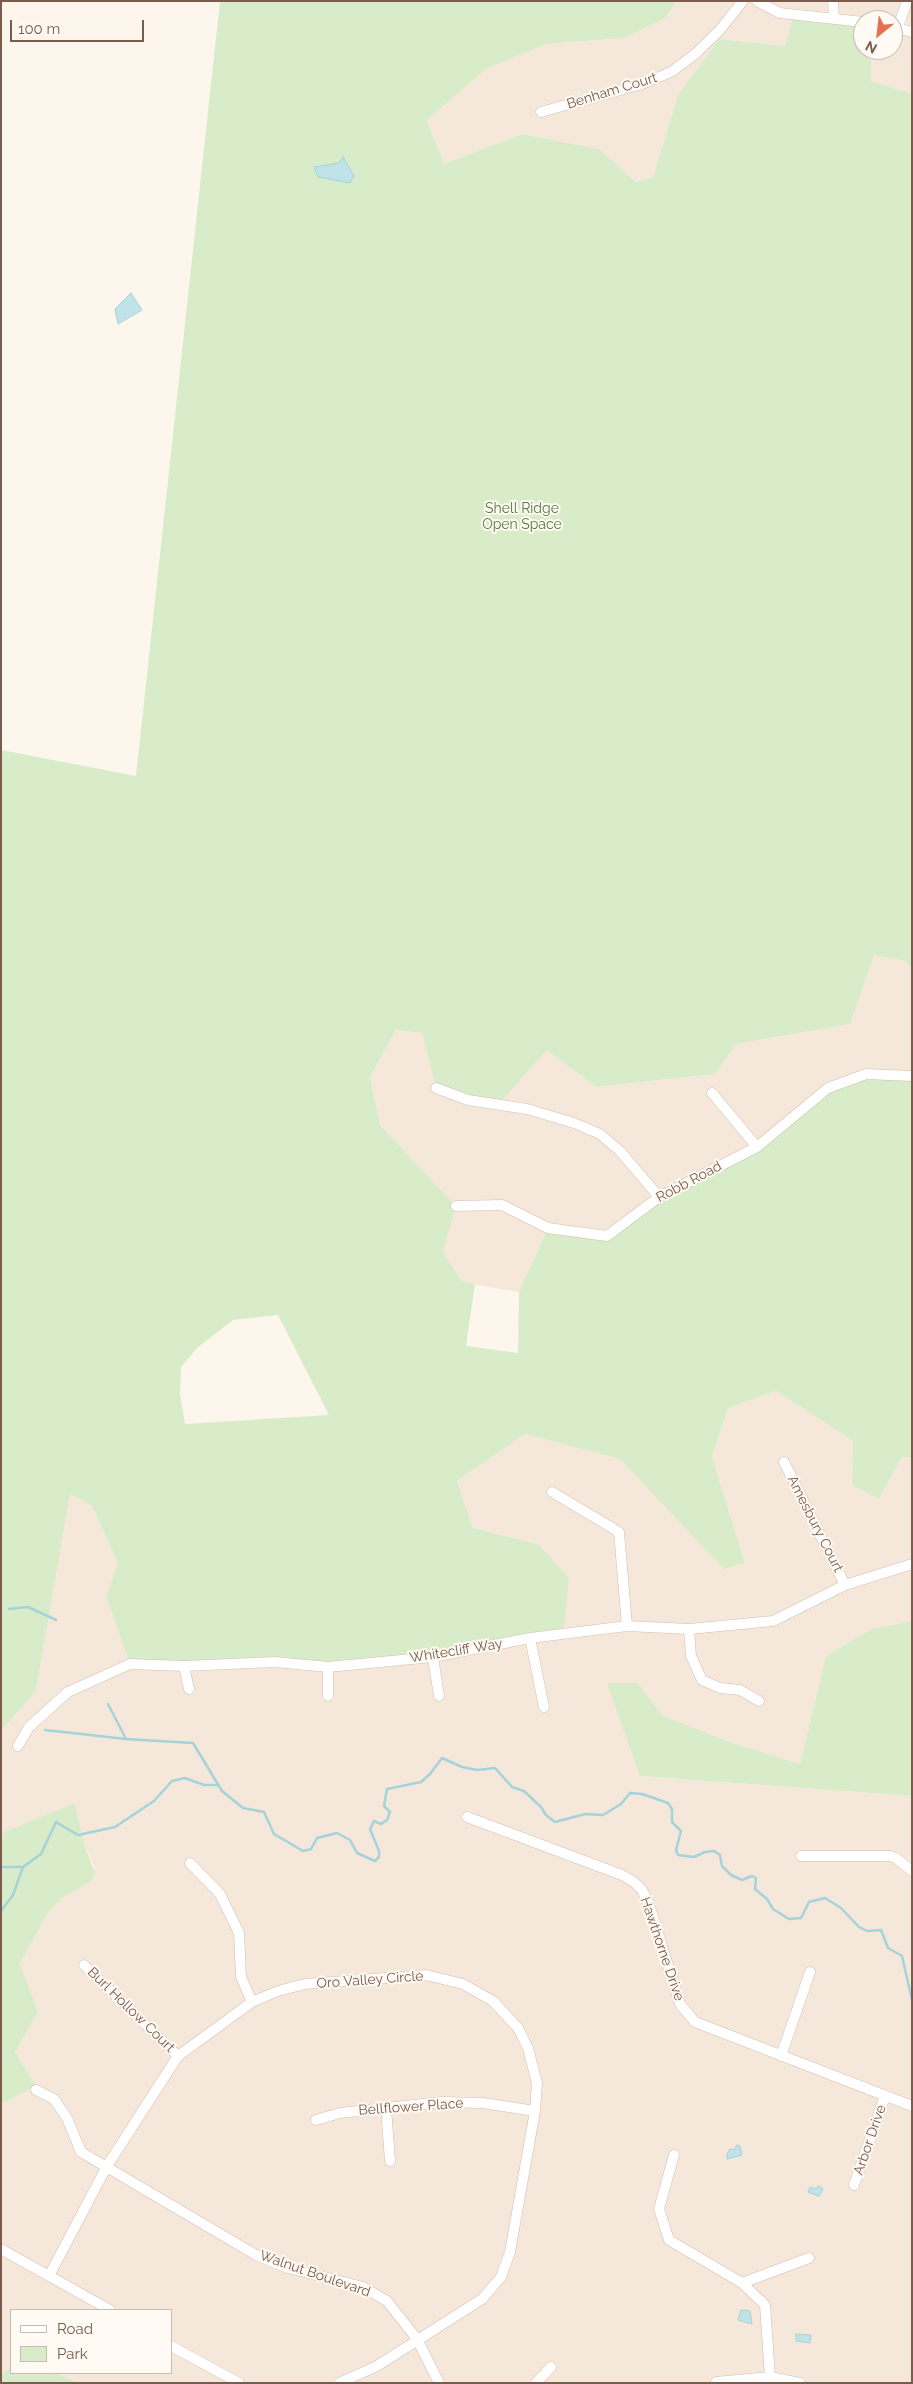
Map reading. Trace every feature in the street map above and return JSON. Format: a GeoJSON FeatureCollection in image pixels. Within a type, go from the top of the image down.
{"type":"FeatureCollection","features":[{"type":"Feature","properties":{"kind":"street","name":"Benham Court"},"geometry":{"type":"LineString","coordinates":[[541,112],[642,84],[671,72],[694,55],[719,31],[743,1]]}},
{"type":"Feature","properties":{"kind":"street"},"geometry":{"type":"LineString","coordinates":[[757,1],[780,13],[806,18],[834,18],[853,21]]}},
{"type":"Feature","properties":{"kind":"street"},"geometry":{"type":"LineString","coordinates":[[833,1],[834,18]]}},
{"type":"Feature","properties":{"kind":"street","name":"Robb Road"},"geometry":{"type":"LineString","coordinates":[[456,1206],[502,1205],[548,1228],[607,1236],[659,1197],[756,1147],[828,1088],[866,1074],[912,1076]]}},
{"type":"Feature","properties":{"kind":"street"},"geometry":{"type":"LineString","coordinates":[[436,1088],[468,1100],[527,1109],[574,1123],[600,1134],[620,1151],[659,1197]]}},
{"type":"Feature","properties":{"kind":"street"},"geometry":{"type":"LineString","coordinates":[[712,1093],[756,1147]]}},
{"type":"Feature","properties":{"kind":"street","name":"Amesbury Court"},"geometry":{"type":"LineString","coordinates":[[784,1462],[846,1585]]}},
{"type":"Feature","properties":{"kind":"street"},"geometry":{"type":"LineString","coordinates":[[552,1492],[619,1532],[626,1626]]}},
{"type":"Feature","properties":{"kind":"street","name":"Whitecliff Way"},"geometry":{"type":"LineString","coordinates":[[18,1746],[29,1727],[68,1692],[130,1664],[184,1666],[275,1662],[328,1666],[433,1657],[530,1638],[626,1626],[689,1629],[773,1621],[846,1585],[912,1564]]}},
{"type":"Feature","properties":{"kind":"street"},"geometry":{"type":"LineString","coordinates":[[689,1629],[691,1656],[702,1680],[720,1688],[740,1690],[759,1701]]}},
{"type":"Feature","properties":{"kind":"street"},"geometry":{"type":"LineString","coordinates":[[530,1638],[544,1707]]}},
{"type":"Feature","properties":{"kind":"street"},"geometry":{"type":"LineString","coordinates":[[433,1657],[439,1696]]}},
{"type":"Feature","properties":{"kind":"street"},"geometry":{"type":"LineString","coordinates":[[184,1666],[189,1689]]}},
{"type":"Feature","properties":{"kind":"street"},"geometry":{"type":"LineString","coordinates":[[328,1666],[328,1696]]}},
{"type":"Feature","properties":{"kind":"street","name":"Hawthorne Drive"},"geometry":{"type":"LineString","coordinates":[[466,1817],[622,1875],[634,1882],[642,1890],[649,1904],[680,2004],[686,2014],[704,2028],[912,2106]]}},
{"type":"Feature","properties":{"kind":"street"},"geometry":{"type":"LineString","coordinates":[[801,1856],[890,1856],[896,1858],[912,1871]]}},
{"type":"Feature","properties":{"kind":"street"},"geometry":{"type":"LineString","coordinates":[[190,1863],[220,1894],[239,1933],[241,1977],[252,2002]]}},
{"type":"Feature","properties":{"kind":"street","name":"Burl Hollow Court"},"geometry":{"type":"LineString","coordinates":[[84,1965],[178,2056]]}},
{"type":"Feature","properties":{"kind":"street"},"geometry":{"type":"LineString","coordinates":[[780,2056],[810,1972]]}},
{"type":"Feature","properties":{"kind":"street","name":"Oro Valley Circle"},"geometry":{"type":"LineString","coordinates":[[49,2276],[107,2166],[178,2056],[252,2002],[278,1991],[305,1984],[426,1975],[463,1984],[493,2001],[518,2028],[528,2048],[537,2083],[535,2111],[510,2252],[500,2277],[482,2299],[377,2366],[339,2383]]}},
{"type":"Feature","properties":{"kind":"street","name":"Walnut Boulevard"},"geometry":{"type":"LineString","coordinates":[[36,2090],[54,2099],[67,2118],[81,2152],[256,2254],[288,2268],[363,2287],[387,2300],[417,2339],[439,2383]]}},
{"type":"Feature","properties":{"kind":"street","name":"Arbor Drive"},"geometry":{"type":"LineString","coordinates":[[854,2185],[885,2096]]}},
{"type":"Feature","properties":{"kind":"street","name":"Bellflower Place"},"geometry":{"type":"LineString","coordinates":[[316,2120],[340,2113],[450,2102],[483,2103],[535,2111]]}},
{"type":"Feature","properties":{"kind":"street"},"geometry":{"type":"LineString","coordinates":[[386,2108],[390,2161]]}},
{"type":"Feature","properties":{"kind":"street"},"geometry":{"type":"LineString","coordinates":[[674,2155],[659,2209],[668,2240],[742,2283],[765,2305],[770,2377]]}},
{"type":"Feature","properties":{"kind":"street"},"geometry":{"type":"LineString","coordinates":[[1,2249],[108,2309]]}},
{"type":"Feature","properties":{"kind":"street"},"geometry":{"type":"LineString","coordinates":[[742,2283],[809,2258]]}},
{"type":"Feature","properties":{"kind":"street"},"geometry":{"type":"LineString","coordinates":[[172,2347],[240,2383]]}},
{"type":"Feature","properties":{"kind":"street"},"geometry":{"type":"LineString","coordinates":[[536,2383],[551,2367]]}},
{"type":"Feature","properties":{"kind":"street"},"geometry":{"type":"LineString","coordinates":[[716,2382],[770,2377],[800,2383]]}},
{"type":"Feature","properties":{"kind":"shaded area"},"geometry":{"type":"Polygon","coordinates":[[[677,1],[912,1],[912,94],[871,81],[871,60],[903,60],[903,10],[853,10],[853,23],[785,46],[719,39],[678,95],[653,177],[636,182],[599,149],[522,134],[444,164],[427,120],[486,69],[546,44],[625,38],[664,19],[677,1]]]}},
{"type":"Feature","properties":{"kind":"shaded area"},"geometry":{"type":"Polygon","coordinates":[[[874,955],[905,961],[912,968],[912,1076],[757,1147],[607,1236],[548,1228],[519,1292],[461,1282],[443,1252],[456,1206],[380,1125],[370,1077],[396,1030],[422,1033],[436,1088],[499,1104],[547,1050],[596,1087],[715,1074],[736,1044],[849,1024],[874,955]]]}},
{"type":"Feature","properties":{"kind":"shaded area"},"geometry":{"type":"Polygon","coordinates":[[[776,1391],[853,1441],[852,1484],[879,1499],[902,1457],[912,1458],[912,1621],[871,1629],[826,1656],[800,1764],[730,1742],[662,1715],[638,1683],[640,1776],[912,1796],[912,2383],[79,2383],[57,2374],[172,2374],[172,2309],[10,2309],[10,2369],[1,2374],[1,2104],[36,2086],[15,2052],[38,2012],[20,1964],[47,1914],[62,1898],[90,1882],[95,1868],[85,1847],[75,1803],[1,1833],[1,1731],[36,1691],[70,1494],[92,1506],[118,1563],[106,1596],[538,1544],[473,1528],[457,1481],[525,1434],[620,1459],[725,1569],[745,1563],[712,1457],[728,1408],[776,1391]]]}},
{"type":"Feature","properties":{"kind":"green space","name":"Shell Ridge Open Space"},"geometry":{"type":"Polygon","coordinates":[[[220,1],[677,1],[664,19],[625,38],[546,44],[486,69],[427,120],[444,164],[522,134],[599,149],[636,182],[653,177],[678,95],[719,39],[785,46],[794,15],[853,21],[853,60],[871,60],[871,81],[912,94],[912,968],[905,961],[874,955],[850,1024],[736,1044],[715,1074],[596,1087],[547,1050],[499,1104],[436,1088],[422,1033],[396,1030],[370,1077],[380,1125],[456,1206],[443,1252],[461,1281],[475,1284],[466,1346],[518,1353],[519,1292],[548,1228],[607,1236],[659,1197],[757,1147],[828,1088],[866,1074],[912,1076],[912,1458],[902,1457],[879,1499],[852,1485],[853,1441],[776,1391],[728,1408],[712,1457],[745,1563],[724,1569],[620,1459],[525,1434],[457,1481],[473,1528],[538,1544],[569,1578],[563,1634],[433,1657],[328,1667],[130,1664],[106,1596],[118,1563],[92,1506],[70,1494],[36,1691],[1,1731],[1,750],[136,776],[220,1]],[[278,1315],[233,1320],[197,1348],[181,1367],[180,1394],[185,1424],[329,1415],[278,1315]]]}},
{"type":"Feature","properties":{"kind":"green space"},"geometry":{"type":"Polygon","coordinates":[[[912,1621],[912,1796],[640,1776],[607,1683],[638,1683],[662,1715],[730,1742],[800,1764],[826,1656],[871,1629],[912,1621]]]}},
{"type":"Feature","properties":{"kind":"green space"},"geometry":{"type":"Polygon","coordinates":[[[75,1803],[85,1847],[95,1873],[90,1882],[62,1898],[47,1914],[20,1964],[38,2012],[15,2052],[36,2086],[1,2104],[1,1833],[75,1803]]]}},
{"type":"Feature","properties":{"kind":"green space"},"geometry":{"type":"Polygon","coordinates":[[[10,2369],[10,2374],[57,2374],[79,2383],[1,2383],[1,2374],[10,2369]]]}},
{"type":"Feature","properties":{"kind":"water"},"geometry":{"type":"Polygon","coordinates":[[[343,157],[354,176],[350,183],[318,177],[314,167],[339,163],[343,157]]]}},
{"type":"Feature","properties":{"kind":"water"},"geometry":{"type":"Polygon","coordinates":[[[131,293],[142,310],[118,324],[115,309],[131,293]]]}},
{"type":"Feature","properties":{"kind":"water"},"geometry":{"type":"Polygon","coordinates":[[[737,2145],[740,2146],[742,2155],[727,2159],[730,2149],[734,2150],[737,2145]]]}},
{"type":"Feature","properties":{"kind":"water"},"geometry":{"type":"Polygon","coordinates":[[[819,2186],[823,2189],[819,2196],[808,2192],[810,2187],[815,2189],[819,2186]]]}},
{"type":"Feature","properties":{"kind":"water"},"geometry":{"type":"Polygon","coordinates":[[[741,2310],[750,2311],[752,2324],[738,2320],[741,2310]]]}},
{"type":"Feature","properties":{"kind":"water"},"geometry":{"type":"Polygon","coordinates":[[[796,2334],[811,2335],[810,2343],[796,2341],[796,2334]]]}},
{"type":"Feature","properties":{"kind":"waterway"},"geometry":{"type":"LineString","coordinates":[[9,1609],[28,1607],[56,1620]]}},
{"type":"Feature","properties":{"kind":"waterway"},"geometry":{"type":"LineString","coordinates":[[108,1704],[126,1739]]}},
{"type":"Feature","properties":{"kind":"waterway"},"geometry":{"type":"LineString","coordinates":[[45,1730],[126,1739],[193,1743],[222,1791],[243,1808],[264,1812],[274,1834],[303,1851],[311,1849],[317,1838],[337,1833],[350,1840],[357,1853],[375,1861],[379,1857],[379,1851],[370,1829],[374,1821],[381,1824],[387,1820],[390,1812],[384,1806],[387,1789],[421,1782],[430,1774],[442,1758],[462,1767],[477,1770],[495,1768],[512,1787],[524,1791],[555,1822],[585,1814],[603,1815],[621,1804],[630,1793],[642,1794],[668,1803],[672,1809],[672,1822],[681,1831],[676,1850],[678,1855],[694,1857],[705,1852],[714,1851],[720,1855],[722,1866],[731,1875],[742,1880],[752,1876],[756,1878],[755,1889],[767,1899],[773,1909],[789,1919],[801,1918],[809,1902],[825,1898],[841,1908],[859,1927],[867,1931],[881,1930],[888,1948],[902,1956],[912,2000]]}},
{"type":"Feature","properties":{"kind":"waterway"},"geometry":{"type":"LineString","coordinates":[[1,1911],[13,1895],[23,1867],[41,1854],[56,1822],[78,1835],[115,1827],[154,1801],[172,1781],[185,1778],[204,1785],[218,1785]]}},
{"type":"Feature","properties":{"kind":"waterway"},"geometry":{"type":"LineString","coordinates":[[1,1867],[22,1867]]}}]}
